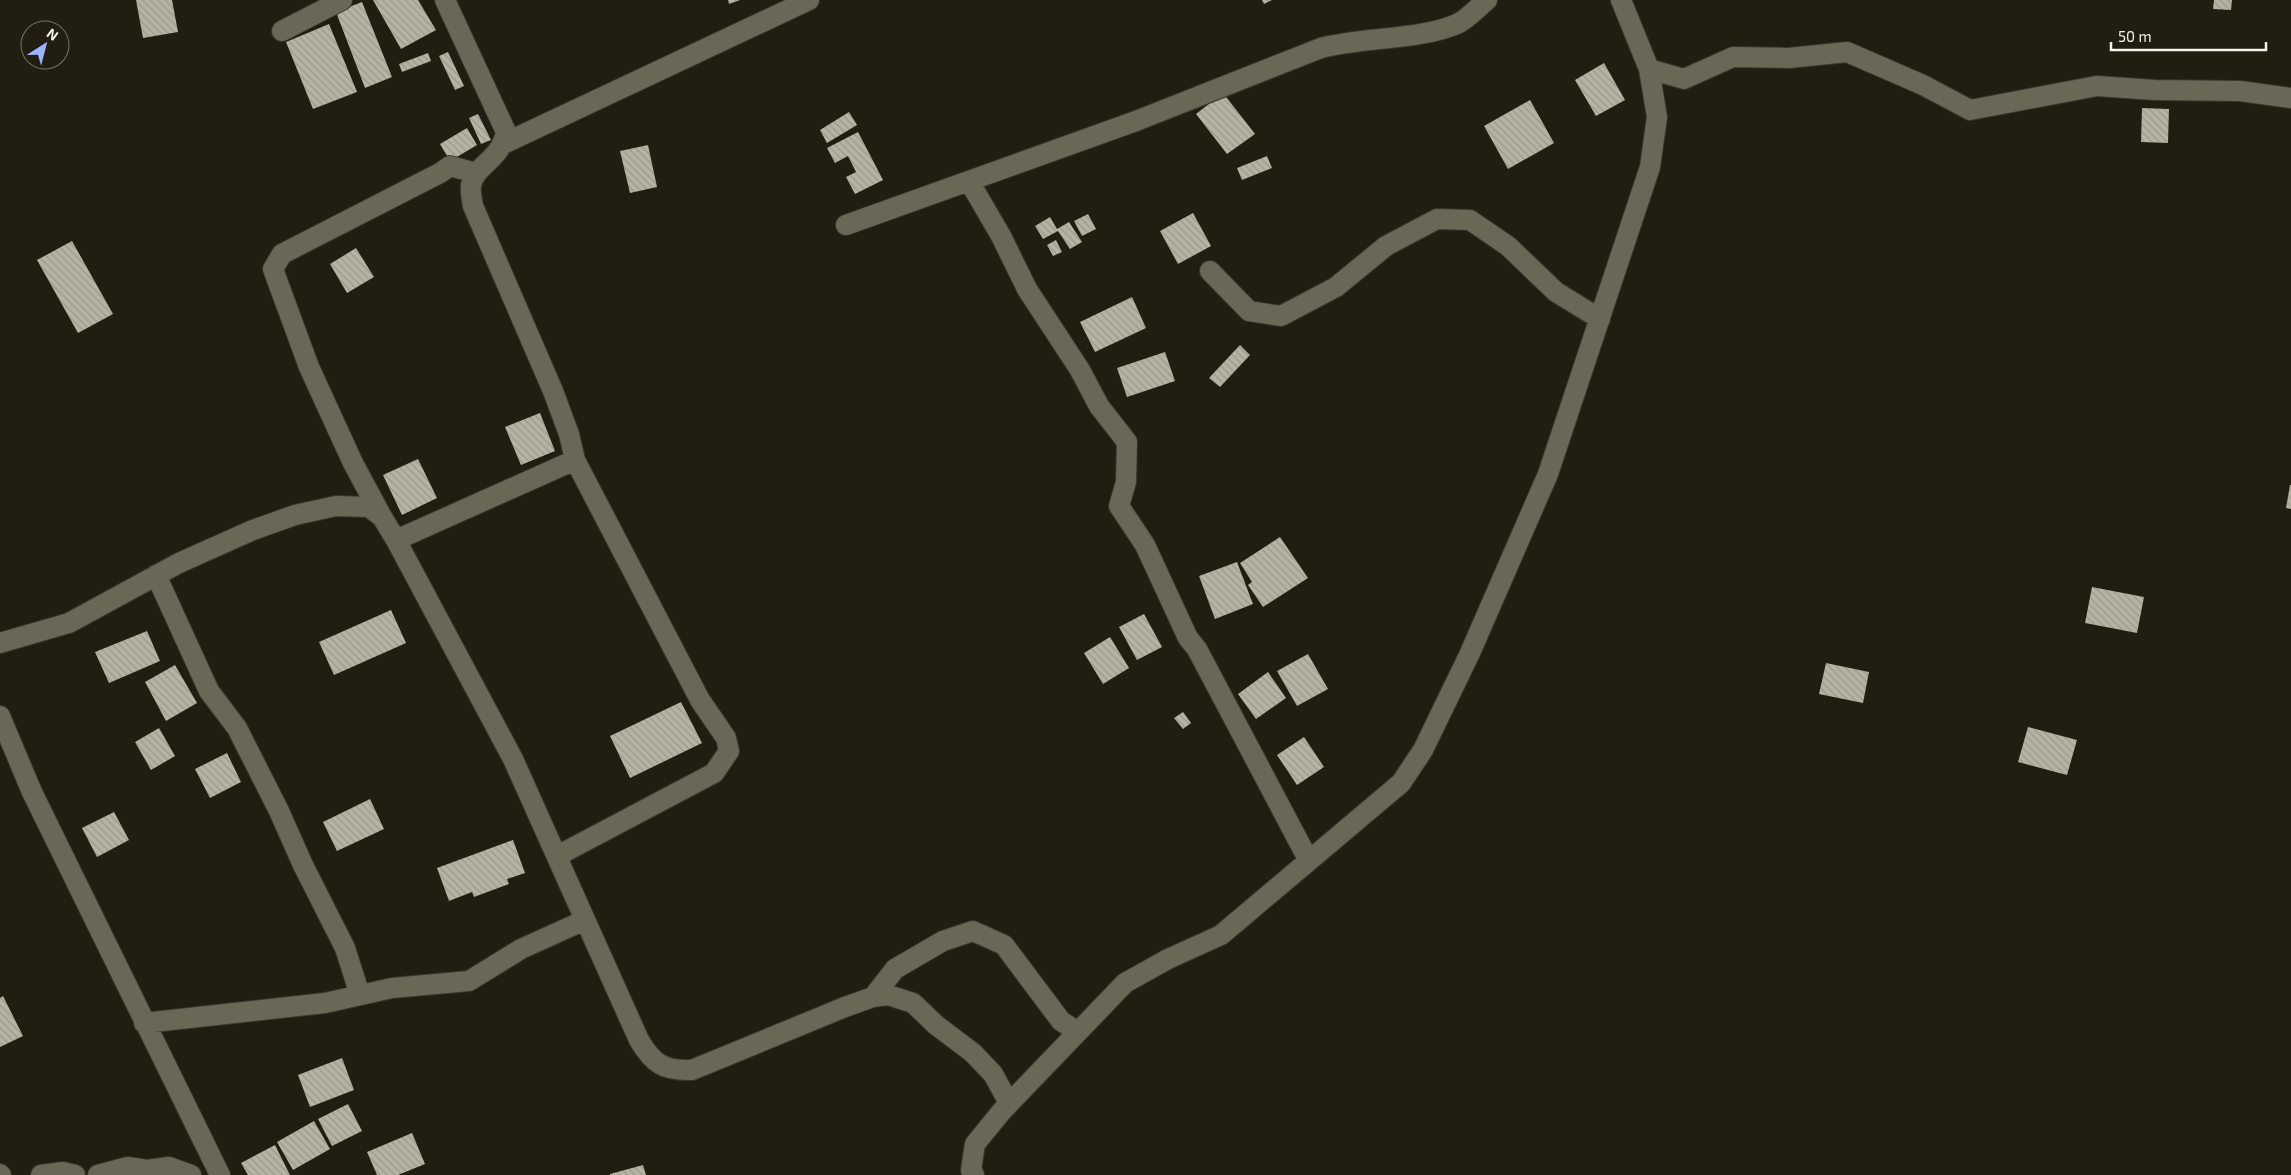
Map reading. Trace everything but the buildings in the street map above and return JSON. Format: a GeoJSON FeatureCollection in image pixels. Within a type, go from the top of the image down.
{"type":"FeatureCollection","features":[{"type":"Feature","properties":{"kind":"street"},"geometry":{"type":"LineString","coordinates":[[282,31],[342,0]]}},
{"type":"Feature","properties":{"kind":"street"},"geometry":{"type":"LineString","coordinates":[[445,0],[506,132],[503,144],[496,155],[476,173],[471,186],[473,206],[553,390],[569,434],[575,460],[700,700],[726,738],[729,751],[714,774],[557,856]]}},
{"type":"Feature","properties":{"kind":"street"},"geometry":{"type":"LineString","coordinates":[[503,144],[809,0]]}},
{"type":"Feature","properties":{"kind":"street"},"geometry":{"type":"LineString","coordinates":[[846,225],[1136,121],[1321,48],[1345,42],[1444,28],[1459,23],[1487,0]]}},
{"type":"Feature","properties":{"kind":"street"},"geometry":{"type":"LineString","coordinates":[[974,1175],[971,1170],[975,1144],[1009,1103],[1125,983],[1168,959],[1221,936],[1401,783],[1424,750],[1470,653],[1548,474],[1650,167],[1657,117],[1649,69],[1621,0]]}},
{"type":"Feature","properties":{"kind":"street"},"geometry":{"type":"LineString","coordinates":[[1649,69],[1684,79],[1733,57],[1789,58],[1847,52],[1923,85],[1970,110],[2097,86],[2155,90],[2240,91],[2291,98]]}},
{"type":"Feature","properties":{"kind":"street"},"geometry":{"type":"LineString","coordinates":[[476,173],[450,166],[440,173],[282,254],[273,270],[309,367],[353,463],[513,759],[639,1040],[649,1057],[675,1071],[692,1070],[873,997],[888,995],[913,1003],[936,1025],[973,1053],[993,1074],[1009,1103]]}},
{"type":"Feature","properties":{"kind":"street"},"geometry":{"type":"LineString","coordinates":[[969,181],[1001,236],[1027,289],[1080,370],[1099,406],[1127,442],[1126,482],[1119,506],[1145,545],[1188,638],[1202,658],[1308,861]]}},
{"type":"Feature","properties":{"kind":"street"},"geometry":{"type":"LineString","coordinates":[[1210,271],[1249,311],[1281,316],[1336,287],[1386,246],[1437,219],[1470,220],[1508,246],[1556,292],[1600,319]]}},
{"type":"Feature","properties":{"kind":"street"},"geometry":{"type":"LineString","coordinates":[[396,540],[575,460]]}},
{"type":"Feature","properties":{"kind":"street"},"geometry":{"type":"LineString","coordinates":[[0,643],[69,623],[156,575],[253,530],[295,516],[336,506],[351,505],[369,508],[382,517]]}},
{"type":"Feature","properties":{"kind":"street"},"geometry":{"type":"LineString","coordinates":[[156,575],[209,691],[237,728],[279,811],[303,865],[345,948],[360,995]]}},
{"type":"Feature","properties":{"kind":"street"},"geometry":{"type":"LineString","coordinates":[[0,716],[32,792],[220,1175]]}},
{"type":"Feature","properties":{"kind":"street"},"geometry":{"type":"LineString","coordinates":[[144,1023],[325,1002],[392,988],[469,981],[521,949],[585,920]]}},
{"type":"Feature","properties":{"kind":"street"},"geometry":{"type":"LineString","coordinates":[[873,997],[895,969],[944,941],[973,931],[1004,945],[1061,1021],[1078,1032]]}},
{"type":"Feature","properties":{"kind":"street"},"geometry":{"type":"LineString","coordinates":[[98,1175],[128,1166],[147,1170],[169,1167],[191,1175]]}},
{"type":"Feature","properties":{"kind":"street"},"geometry":{"type":"LineString","coordinates":[[41,1175],[63,1172],[75,1175]]}}]}
